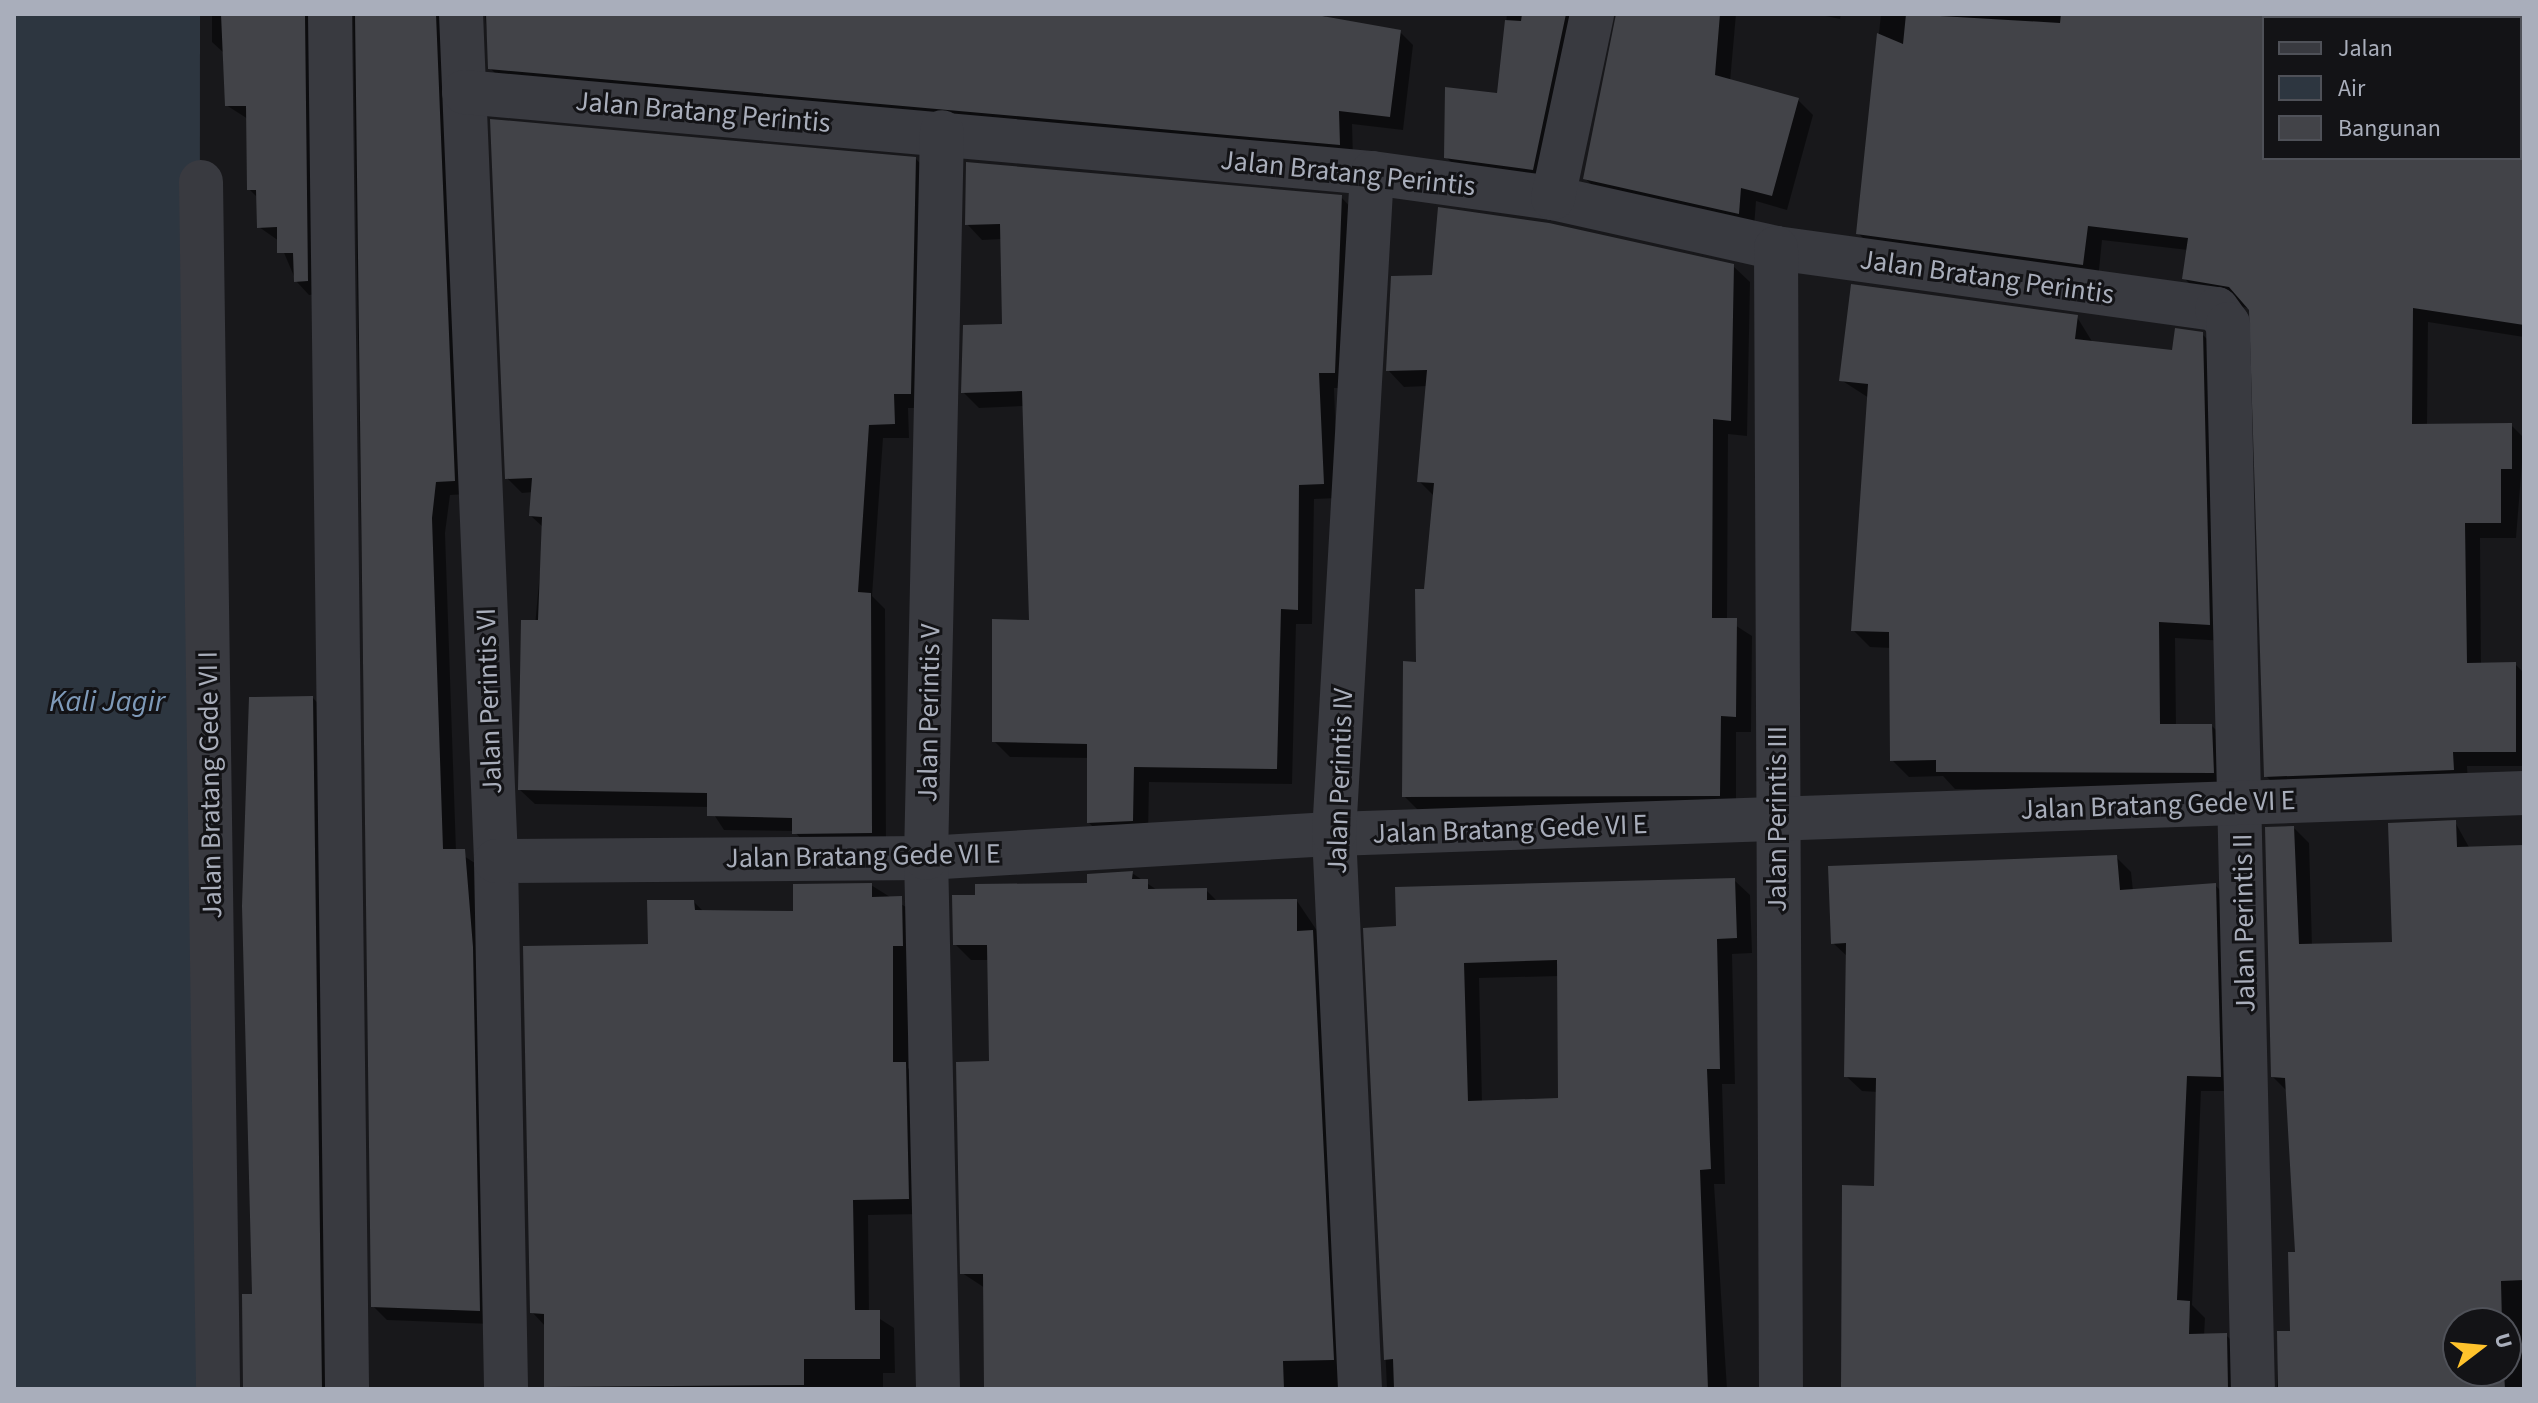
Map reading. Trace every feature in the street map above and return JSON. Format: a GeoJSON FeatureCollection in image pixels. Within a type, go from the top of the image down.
{"type":"FeatureCollection","features":[{"type":"Feature","properties":{"kind":"street"},"geometry":{"type":"LineString","coordinates":[[330,14],[347,1389]]}},
{"type":"Feature","properties":{"kind":"street","name":"Jalan Perintis VI"},"geometry":{"type":"LineString","coordinates":[[461,14],[496,861],[506,1389]]}},
{"type":"Feature","properties":{"kind":"street"},"geometry":{"type":"LineString","coordinates":[[1553,198],[1592,14]]}},
{"type":"Feature","properties":{"kind":"street","name":"Jalan Bratang Perintis"},"geometry":{"type":"LineString","coordinates":[[464,92],[942,132],[1372,173],[1553,198],[1776,248],[2223,314]]}},
{"type":"Feature","properties":{"kind":"street","name":"Jalan Perintis V"},"geometry":{"type":"LineString","coordinates":[[938,1389],[926,858],[942,132]]}},
{"type":"Feature","properties":{"kind":"street","name":"Jalan Perintis IV"},"geometry":{"type":"LineString","coordinates":[[1360,1389],[1334,834],[1372,173]]}},
{"type":"Feature","properties":{"kind":"street","name":"Jalan Bratang Gede VI I"},"geometry":{"type":"LineString","coordinates":[[201,182],[218,1389]]}},
{"type":"Feature","properties":{"kind":"street","name":"Jalan Perintis III"},"geometry":{"type":"LineString","coordinates":[[1776,248],[1781,1389]]}},
{"type":"Feature","properties":{"kind":"street","name":"Jalan Perintis II"},"geometry":{"type":"LineString","coordinates":[[2223,314],[2241,800],[2253,1389]]}},
{"type":"Feature","properties":{"kind":"street","name":"Jalan Bratang Gede VI E"},"geometry":{"type":"LineString","coordinates":[[496,861],[926,858],[1334,834],[1777,822],[2241,800],[2524,793]]}},
{"type":"Feature","properties":{"kind":"water","name":"Kali Jagir"},"geometry":{"type":"Polygon","coordinates":[[[14,14],[200,14],[199,1389],[14,1389],[14,14]]]}},
{"type":"Feature","properties":{"kind":"building"},"geometry":{"type":"Polygon","coordinates":[[[221,14],[305,14],[308,281],[294,282],[293,253],[277,253],[277,227],[257,228],[256,190],[247,190],[246,106],[225,106],[221,14]]]}},
{"type":"Feature","properties":{"kind":"building"},"geometry":{"type":"Polygon","coordinates":[[[355,14],[436,14],[455,481],[436,482],[432,518],[443,849],[465,849],[473,947],[480,1311],[371,1307],[355,14]]]}},
{"type":"Feature","properties":{"kind":"building"},"geometry":{"type":"Polygon","coordinates":[[[486,14],[1311,14],[1401,30],[1390,117],[1339,111],[1340,145],[488,69],[486,14]]]}},
{"type":"Feature","properties":{"kind":"building"},"geometry":{"type":"Polygon","coordinates":[[[1522,14],[1566,14],[1533,170],[1444,158],[1445,87],[1497,93],[1505,20],[1521,21],[1522,14]]]}},
{"type":"Feature","properties":{"kind":"building"},"geometry":{"type":"Polygon","coordinates":[[[1616,14],[1720,14],[1715,75],[1799,98],[1772,196],[1741,188],[1739,214],[1583,179],[1616,14]]]}},
{"type":"Feature","properties":{"kind":"building"},"geometry":{"type":"Polygon","coordinates":[[[1906,14],[2060,23],[2061,14],[2264,14],[2262,160],[2524,158],[2524,325],[2413,308],[2412,424],[2512,423],[2512,469],[2501,469],[2501,523],[2465,523],[2467,663],[2516,662],[2516,752],[2453,752],[2454,770],[2264,777],[2249,310],[2229,287],[2182,279],[2188,238],[2088,226],[2083,265],[1856,234],[1877,33],[1903,44],[1906,14]]]}},
{"type":"Feature","properties":{"kind":"building"},"geometry":{"type":"Polygon","coordinates":[[[490,119],[916,157],[911,394],[894,394],[895,424],[869,425],[858,592],[871,593],[872,833],[792,834],[792,818],[707,816],[707,793],[518,790],[521,620],[538,620],[542,517],[529,516],[532,478],[505,479],[490,119]]]}},
{"type":"Feature","properties":{"kind":"building"},"geometry":{"type":"Polygon","coordinates":[[[966,162],[1342,195],[1335,373],[1319,373],[1324,484],[1299,485],[1298,610],[1281,609],[1277,769],[1134,767],[1133,821],[1087,823],[1087,744],[992,742],[992,619],[1029,620],[1022,391],[961,393],[963,325],[1002,324],[1000,224],[965,225],[966,162]]]}},
{"type":"Feature","properties":{"kind":"building"},"geometry":{"type":"Polygon","coordinates":[[[1438,207],[1549,223],[1734,264],[1731,421],[1713,419],[1712,618],[1737,618],[1736,717],[1721,716],[1720,796],[1402,797],[1403,661],[1416,662],[1415,589],[1424,589],[1434,483],[1417,482],[1427,370],[1386,371],[1391,276],[1432,275],[1438,207]]]}},
{"type":"Feature","properties":{"kind":"building"},"geometry":{"type":"Polygon","coordinates":[[[1851,284],[2078,315],[2075,339],[2172,350],[2175,328],[2203,332],[2210,625],[2159,622],[2160,724],[2212,724],[2214,773],[1936,772],[1936,760],[1890,761],[1889,632],[1851,631],[1868,384],[1839,381],[1851,284]]]}},
{"type":"Feature","properties":{"kind":"building"},"geometry":{"type":"Polygon","coordinates":[[[313,696],[322,1389],[243,1389],[242,1294],[252,1294],[242,906],[249,697],[313,696]]]}},
{"type":"Feature","properties":{"kind":"building"},"geometry":{"type":"Polygon","coordinates":[[[2456,820],[2457,847],[2524,845],[2524,1280],[2501,1281],[2502,1307],[2442,1307],[2442,1387],[2505,1389],[2278,1389],[2277,1331],[2290,1331],[2288,1252],[2295,1252],[2285,1078],[2271,1077],[2265,827],[2294,826],[2299,944],[2392,942],[2388,823],[2456,820]]]}},
{"type":"Feature","properties":{"kind":"building"},"geometry":{"type":"Polygon","coordinates":[[[2117,855],[2120,890],[2216,883],[2221,1077],[2187,1076],[2177,1300],[2190,1301],[2189,1334],[2227,1333],[2228,1388],[1841,1389],[1842,1185],[1874,1186],[1876,1078],[1844,1077],[1846,943],[1831,944],[1828,866],[2117,855]]]}},
{"type":"Feature","properties":{"kind":"building"},"geometry":{"type":"Polygon","coordinates":[[[1133,871],[1132,879],[1148,879],[1148,889],[1207,888],[1207,900],[1297,899],[1297,931],[1313,930],[1334,1360],[1283,1361],[1284,1389],[984,1389],[983,1274],[960,1274],[956,1062],[989,1061],[987,945],[953,945],[952,895],[975,895],[975,884],[1087,883],[1087,874],[1133,871]]]}},
{"type":"Feature","properties":{"kind":"building"},"geometry":{"type":"Polygon","coordinates":[[[1735,878],[1737,938],[1717,939],[1720,1069],[1707,1069],[1711,1169],[1700,1170],[1708,1389],[1394,1389],[1393,1359],[1384,1360],[1363,928],[1396,926],[1395,887],[1735,878]],[[1557,960],[1464,963],[1468,1101],[1558,1098],[1557,960]]]}},
{"type":"Feature","properties":{"kind":"building"},"geometry":{"type":"Polygon","coordinates":[[[872,883],[872,897],[902,896],[903,946],[893,946],[893,1062],[906,1062],[909,1199],[853,1200],[855,1310],[880,1310],[880,1359],[804,1359],[804,1385],[544,1387],[544,1314],[530,1313],[523,946],[648,944],[647,900],[694,900],[695,910],[793,911],[793,884],[872,883]]]}}]}
